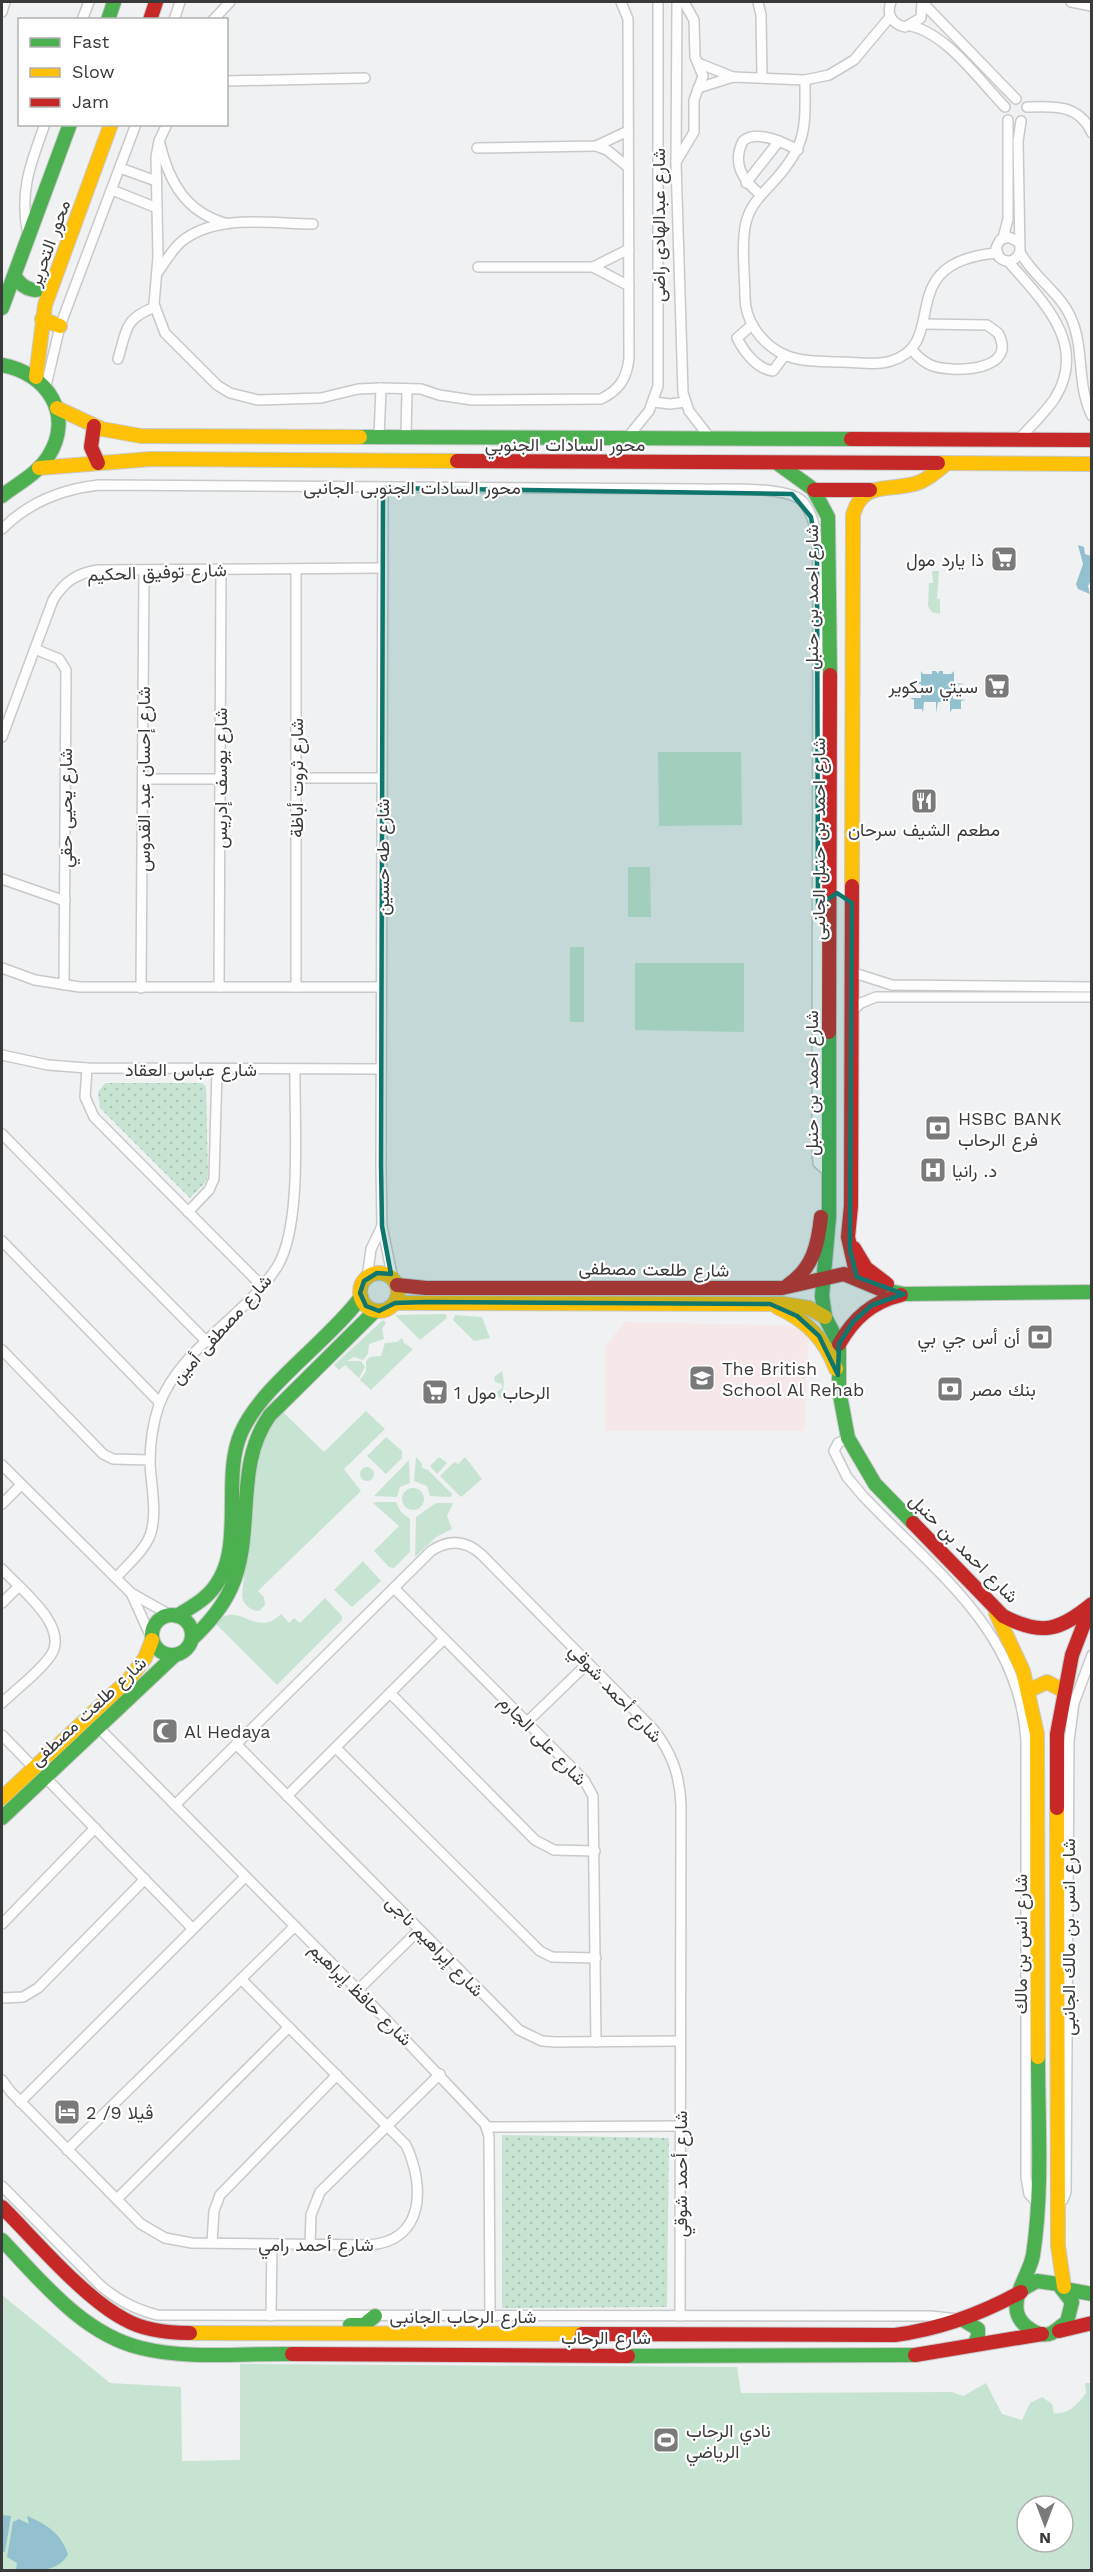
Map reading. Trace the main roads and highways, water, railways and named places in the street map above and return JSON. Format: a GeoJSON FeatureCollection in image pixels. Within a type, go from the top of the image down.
{"type":"FeatureCollection","features":[{"type":"Feature","properties":{"kind":"water"},"geometry":{"type":"Polygon","coordinates":[[[1078,545],[1084,547],[1085,554],[1091,556],[1091,580],[1088,586],[1090,594],[1078,589],[1076,584],[1083,564],[1078,545]]]}},
{"type":"Feature","properties":{"kind":"water"},"geometry":{"type":"Polygon","coordinates":[[[921,671],[923,674],[932,674],[932,671],[936,671],[938,674],[939,671],[943,671],[943,674],[951,674],[954,671],[954,683],[965,684],[953,685],[953,699],[966,700],[961,701],[961,709],[952,709],[950,713],[950,702],[938,702],[936,713],[936,702],[924,702],[923,713],[922,709],[914,709],[914,700],[910,698],[921,698],[921,684],[910,683],[921,682],[921,671]]]}},
{"type":"Feature","properties":{"kind":"water"},"geometry":{"type":"Polygon","coordinates":[[[2,2515],[11,2516],[5,2552],[2,2552],[2,2515]]]}},
{"type":"Feature","properties":{"kind":"water"},"geometry":{"type":"Polygon","coordinates":[[[27,2516],[47,2526],[65,2547],[68,2554],[59,2564],[39,2570],[16,2570],[17,2563],[7,2557],[13,2522],[19,2519],[29,2524],[27,2516]]]}},
{"type":"Feature","properties":{"kind":"place","name":"ذا يارد مول"},"geometry":{"type":"Point","coordinates":[1004,559]}},
{"type":"Feature","properties":{"kind":"place","name":"سيتي سكوير"},"geometry":{"type":"Point","coordinates":[997,686]}},
{"type":"Feature","properties":{"kind":"place","name":"مطعم الشيف سرحان"},"geometry":{"type":"Point","coordinates":[924,801]}},
{"type":"Feature","properties":{"kind":"place","name":"HSBC BANK فرع الرحاب"},"geometry":{"type":"Point","coordinates":[938,1128]}},
{"type":"Feature","properties":{"kind":"place","name":"د. رانيا"},"geometry":{"type":"Point","coordinates":[933,1170]}},
{"type":"Feature","properties":{"kind":"place","name":"أن أس جي بي"},"geometry":{"type":"Point","coordinates":[1040,1337]}},
{"type":"Feature","properties":{"kind":"place","name":"The British School Al Rehab"},"geometry":{"type":"Point","coordinates":[702,1378]}},
{"type":"Feature","properties":{"kind":"place","name":"بنك مصر"},"geometry":{"type":"Point","coordinates":[950,1389]}},
{"type":"Feature","properties":{"kind":"place","name":"الرحاب مول 1"},"geometry":{"type":"Point","coordinates":[435,1392]}},
{"type":"Feature","properties":{"kind":"place","name":"Al Hedaya"},"geometry":{"type":"Point","coordinates":[165,1731]}},
{"type":"Feature","properties":{"kind":"place","name":"ڤيلا 9/ 2"},"geometry":{"type":"Point","coordinates":[67,2112]}},
{"type":"Feature","properties":{"kind":"place","name":"نادي الرحاب الرياضي"},"geometry":{"type":"Point","coordinates":[666,2440]}}]}
